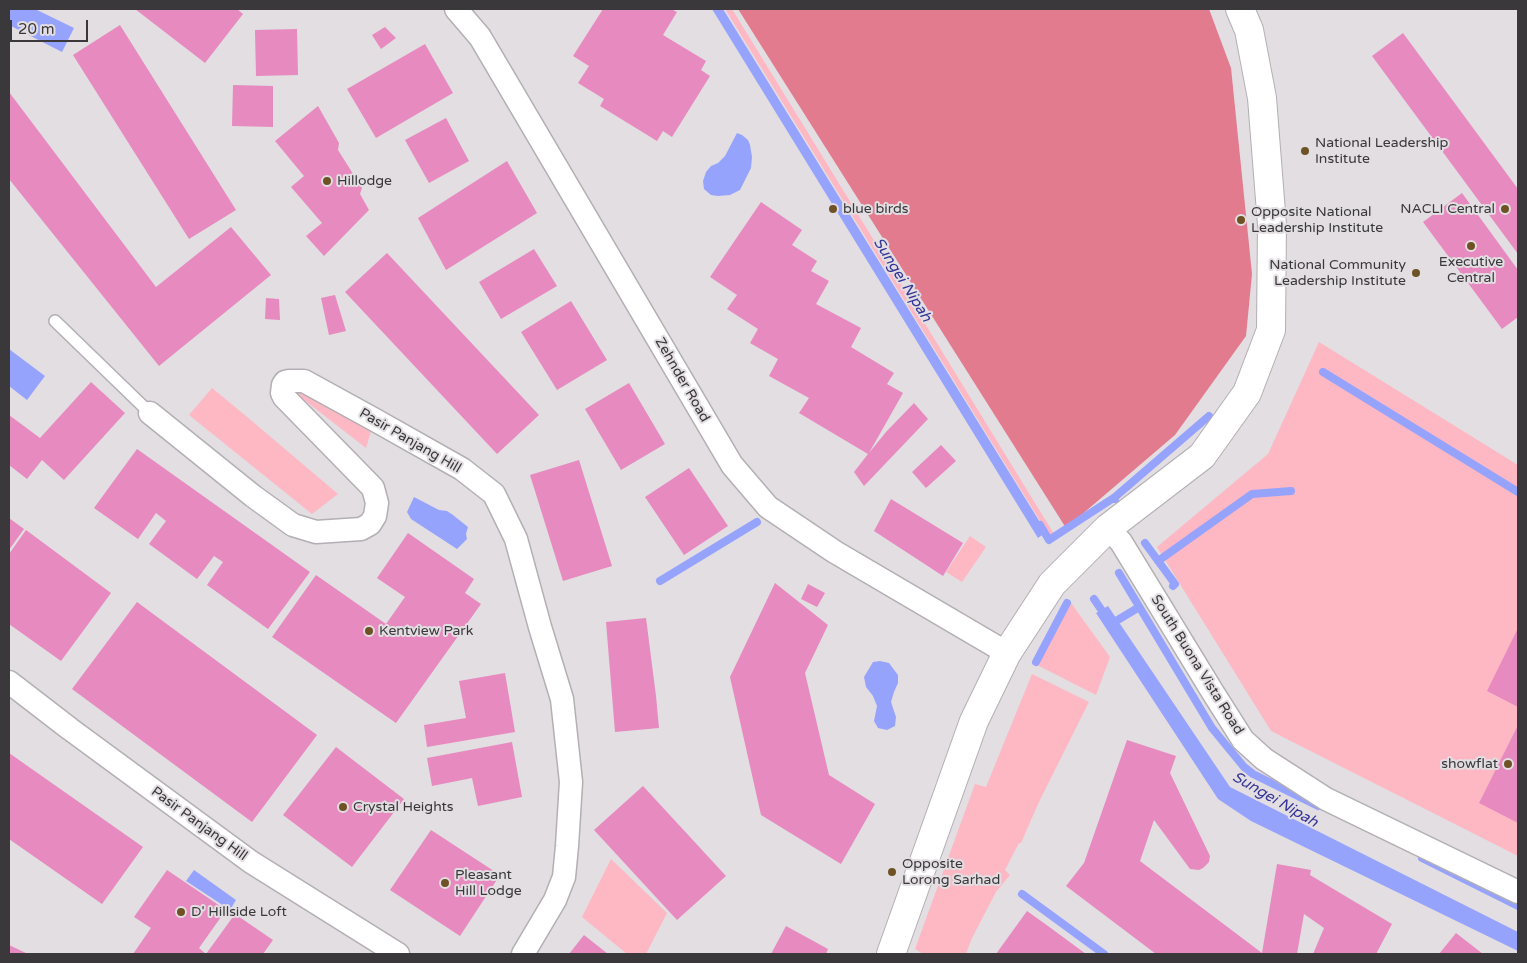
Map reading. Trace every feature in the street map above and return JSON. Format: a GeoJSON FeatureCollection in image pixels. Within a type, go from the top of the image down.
{"type":"FeatureCollection","features":[{"type":"Feature","properties":{"kind":"street","name":"Zehnder Road"},"geometry":{"type":"LineString","coordinates":[[456,9],[480,36],[732,465],[768,507],[835,552],[1007,653]]}},
{"type":"Feature","properties":{"kind":"street"},"geometry":{"type":"LineString","coordinates":[[892,954],[974,720],[1007,653],[1052,584],[1108,528],[1202,456],[1247,393],[1271,330],[1272,225],[1262,98],[1249,30],[1240,9]]}},
{"type":"Feature","properties":{"kind":"street","name":"Pasir Panjang Hill"},"geometry":{"type":"LineString","coordinates":[[150,413],[253,496],[293,525],[316,532],[361,529],[370,524],[375,516],[377,504],[373,488],[284,397],[282,393],[284,385],[285,382],[289,381],[304,381],[375,420],[462,469],[494,494],[516,539],[562,699],[571,782],[568,846],[564,877],[555,900],[523,954]]}},
{"type":"Feature","properties":{"kind":"street","name":"South Buona Vista Road"},"geometry":{"type":"LineString","coordinates":[[1108,528],[1121,542],[1243,740],[1264,759],[1326,799],[1518,892]]}},
{"type":"Feature","properties":{"kind":"street","name":"Pasir Panjang Hill"},"geometry":{"type":"LineString","coordinates":[[9,682],[250,862],[398,954]]}},
{"type":"Feature","properties":{"kind":"lane"},"geometry":{"type":"LineString","coordinates":[[55,321],[150,413]]}},
{"type":"Feature","properties":{"kind":"shaded area"},"geometry":{"type":"Polygon","coordinates":[[[725,9],[732,9],[1054,534],[1053,538],[1050,537],[725,9]]]}},
{"type":"Feature","properties":{"kind":"shaded area"},"geometry":{"type":"Polygon","coordinates":[[[738,9],[1209,9],[1231,68],[1252,274],[1246,336],[1175,435],[1066,528],[738,9]]]}},
{"type":"Feature","properties":{"kind":"shaded area"},"geometry":{"type":"Polygon","coordinates":[[[1319,342],[1518,465],[1518,856],[1271,731],[1157,547],[1268,454],[1319,342]]]}},
{"type":"Feature","properties":{"kind":"shaded area"},"geometry":{"type":"Polygon","coordinates":[[[212,388],[338,494],[312,514],[189,415],[212,388]]]}},
{"type":"Feature","properties":{"kind":"shaded area"},"geometry":{"type":"Polygon","coordinates":[[[294,392],[307,392],[371,431],[366,448],[294,392]]]}},
{"type":"Feature","properties":{"kind":"shaded area"},"geometry":{"type":"Polygon","coordinates":[[[970,536],[986,547],[962,582],[946,572],[970,536]]]}},
{"type":"Feature","properties":{"kind":"shaded area"},"geometry":{"type":"Polygon","coordinates":[[[1071,603],[1110,657],[1096,695],[1037,665],[1071,603]]]}},
{"type":"Feature","properties":{"kind":"shaded area"},"geometry":{"type":"Polygon","coordinates":[[[1032,674],[1089,702],[1038,804],[1021,843],[1019,843],[1005,870],[1010,875],[996,892],[972,938],[966,954],[923,954],[915,949],[975,784],[986,787],[1032,674]]]}},
{"type":"Feature","properties":{"kind":"shaded area"},"geometry":{"type":"Polygon","coordinates":[[[611,859],[667,913],[646,954],[627,954],[582,917],[611,859]]]}},
{"type":"Feature","properties":{"kind":"water"},"geometry":{"type":"Polygon","coordinates":[[[10,9],[35,9],[74,28],[62,52],[9,25],[10,9]]]}},
{"type":"Feature","properties":{"kind":"water"},"geometry":{"type":"Polygon","coordinates":[[[712,9],[723,9],[1046,532],[1038,538],[712,9]]]}},
{"type":"Feature","properties":{"kind":"water"},"geometry":{"type":"Polygon","coordinates":[[[737,133],[748,140],[750,145],[751,168],[740,190],[730,195],[711,195],[704,189],[703,181],[706,172],[725,156],[737,133]]]}},
{"type":"Feature","properties":{"kind":"water"},"geometry":{"type":"Polygon","coordinates":[[[9,349],[45,376],[27,400],[9,386],[9,349]]]}},
{"type":"Feature","properties":{"kind":"water"},"geometry":{"type":"Polygon","coordinates":[[[414,497],[453,515],[468,527],[467,539],[457,549],[411,519],[407,512],[414,497]]]}},
{"type":"Feature","properties":{"kind":"water"},"geometry":{"type":"Polygon","coordinates":[[[1108,606],[1230,787],[1518,932],[1518,951],[1251,821],[1218,799],[1096,613],[1108,606]]]}},
{"type":"Feature","properties":{"kind":"water"},"geometry":{"type":"Polygon","coordinates":[[[873,662],[889,663],[898,675],[898,683],[891,702],[896,717],[895,726],[887,730],[878,728],[874,721],[877,706],[873,696],[866,687],[864,677],[873,662]]]}},
{"type":"Feature","properties":{"kind":"water"},"geometry":{"type":"Polygon","coordinates":[[[194,870],[236,900],[230,910],[186,881],[194,870]]]}},
{"type":"Feature","properties":{"kind":"building"},"geometry":{"type":"Polygon","coordinates":[[[135,9],[237,9],[243,14],[205,63],[135,9]]]}},
{"type":"Feature","properties":{"kind":"building"},"geometry":{"type":"Polygon","coordinates":[[[603,9],[671,9],[677,12],[663,35],[706,61],[701,70],[710,76],[672,137],[663,131],[657,141],[600,106],[604,99],[578,83],[589,66],[573,56],[603,9]]]}},
{"type":"Feature","properties":{"kind":"building"},"geometry":{"type":"Polygon","coordinates":[[[120,25],[236,210],[189,239],[73,55],[120,25]]]}},
{"type":"Feature","properties":{"kind":"building"},"geometry":{"type":"Polygon","coordinates":[[[385,27],[396,38],[381,49],[372,35],[385,27]]]}},
{"type":"Feature","properties":{"kind":"building"},"geometry":{"type":"Polygon","coordinates":[[[297,29],[298,75],[256,76],[255,30],[297,29]]]}},
{"type":"Feature","properties":{"kind":"building"},"geometry":{"type":"Polygon","coordinates":[[[1403,33],[1518,189],[1518,254],[1372,56],[1403,33]]]}},
{"type":"Feature","properties":{"kind":"building"},"geometry":{"type":"Polygon","coordinates":[[[425,44],[453,93],[376,138],[347,89],[425,44]]]}},
{"type":"Feature","properties":{"kind":"building"},"geometry":{"type":"Polygon","coordinates":[[[233,85],[273,86],[273,127],[232,126],[233,85]]]}},
{"type":"Feature","properties":{"kind":"building"},"geometry":{"type":"Polygon","coordinates":[[[9,92],[156,287],[231,227],[271,275],[159,366],[9,179],[9,92]]]}},
{"type":"Feature","properties":{"kind":"building","name":"Hillodge"},"geometry":{"type":"Polygon","coordinates":[[[318,106],[339,143],[338,150],[362,188],[360,194],[369,210],[324,256],[306,236],[322,223],[291,187],[304,176],[275,141],[318,106]]]}},
{"type":"Feature","properties":{"kind":"building"},"geometry":{"type":"Polygon","coordinates":[[[446,118],[469,161],[429,183],[405,140],[446,118]]]}},
{"type":"Feature","properties":{"kind":"building"},"geometry":{"type":"Polygon","coordinates":[[[507,161],[537,213],[446,270],[418,218],[507,161]]]}},
{"type":"Feature","properties":{"kind":"building","name":"Executive Central"},"geometry":{"type":"Polygon","coordinates":[[[1462,193],[1518,270],[1518,317],[1502,329],[1423,222],[1462,193]]]}},
{"type":"Feature","properties":{"kind":"building"},"geometry":{"type":"Polygon","coordinates":[[[761,202],[802,230],[792,245],[817,261],[811,271],[829,281],[816,304],[861,328],[851,347],[894,373],[887,384],[903,393],[869,453],[914,403],[928,419],[864,486],[854,472],[868,454],[799,413],[809,398],[769,376],[778,359],[750,343],[758,329],[727,309],[737,295],[710,277],[761,202]]]}},
{"type":"Feature","properties":{"kind":"building"},"geometry":{"type":"Polygon","coordinates":[[[534,249],[557,286],[501,319],[479,282],[534,249]]]}},
{"type":"Feature","properties":{"kind":"building"},"geometry":{"type":"Polygon","coordinates":[[[387,253],[539,415],[497,454],[345,292],[387,253]]]}},
{"type":"Feature","properties":{"kind":"building"},"geometry":{"type":"Polygon","coordinates":[[[335,295],[346,331],[329,335],[321,298],[335,295]]]}},
{"type":"Feature","properties":{"kind":"building"},"geometry":{"type":"Polygon","coordinates":[[[266,298],[279,299],[280,320],[265,319],[266,298]]]}},
{"type":"Feature","properties":{"kind":"building"},"geometry":{"type":"Polygon","coordinates":[[[571,301],[607,360],[557,390],[521,332],[571,301]]]}},
{"type":"Feature","properties":{"kind":"building"},"geometry":{"type":"Polygon","coordinates":[[[91,382],[125,413],[64,480],[42,460],[27,479],[9,465],[9,415],[40,438],[91,382]]]}},
{"type":"Feature","properties":{"kind":"building"},"geometry":{"type":"Polygon","coordinates":[[[629,383],[665,444],[621,470],[585,409],[629,383]]]}},
{"type":"Feature","properties":{"kind":"building"},"geometry":{"type":"Polygon","coordinates":[[[941,445],[956,461],[926,488],[912,472],[941,445]]]}},
{"type":"Feature","properties":{"kind":"building"},"geometry":{"type":"Polygon","coordinates":[[[137,449],[310,572],[268,629],[207,585],[223,562],[214,556],[197,579],[149,544],[166,521],[156,513],[138,539],[94,508],[137,449]]]}},
{"type":"Feature","properties":{"kind":"building"},"geometry":{"type":"Polygon","coordinates":[[[579,460],[612,566],[563,581],[530,475],[579,460]]]}},
{"type":"Feature","properties":{"kind":"building"},"geometry":{"type":"Polygon","coordinates":[[[689,468],[728,526],[684,555],[645,497],[689,468]]]}},
{"type":"Feature","properties":{"kind":"building"},"geometry":{"type":"Polygon","coordinates":[[[891,499],[963,543],[943,576],[874,531],[891,499]]]}},
{"type":"Feature","properties":{"kind":"building"},"geometry":{"type":"Polygon","coordinates":[[[9,518],[24,529],[9,550],[9,518]]]}},
{"type":"Feature","properties":{"kind":"building"},"geometry":{"type":"Polygon","coordinates":[[[26,530],[111,593],[61,661],[9,624],[9,554],[26,530]]]}},
{"type":"Feature","properties":{"kind":"building","name":"Kentview Park"},"geometry":{"type":"Polygon","coordinates":[[[408,533],[474,579],[465,593],[481,604],[396,723],[272,637],[316,575],[386,624],[405,597],[377,578],[408,533]]]}},
{"type":"Feature","properties":{"kind":"building"},"geometry":{"type":"Polygon","coordinates":[[[775,583],[828,625],[805,673],[829,775],[875,804],[841,864],[761,815],[730,677],[775,583]]]}},
{"type":"Feature","properties":{"kind":"building"},"geometry":{"type":"Polygon","coordinates":[[[808,584],[825,593],[817,607],[801,599],[808,584]]]}},
{"type":"Feature","properties":{"kind":"building"},"geometry":{"type":"Polygon","coordinates":[[[137,602],[317,735],[252,822],[72,689],[137,602]]]}},
{"type":"Feature","properties":{"kind":"building"},"geometry":{"type":"Polygon","coordinates":[[[646,618],[659,728],[615,732],[606,622],[646,618]]]}},
{"type":"Feature","properties":{"kind":"building"},"geometry":{"type":"Polygon","coordinates":[[[1518,628],[1518,707],[1487,691],[1518,628]]]}},
{"type":"Feature","properties":{"kind":"building"},"geometry":{"type":"Polygon","coordinates":[[[505,673],[515,732],[427,747],[424,725],[466,718],[459,681],[505,673]]]}},
{"type":"Feature","properties":{"kind":"building","name":"showflat"},"geometry":{"type":"Polygon","coordinates":[[[1518,725],[1518,823],[1479,803],[1518,725]]]}},
{"type":"Feature","properties":{"kind":"building"},"geometry":{"type":"Polygon","coordinates":[[[1127,740],[1176,756],[1170,773],[1210,856],[1209,862],[1203,868],[1199,870],[1190,869],[1154,820],[1140,861],[1262,953],[1277,864],[1311,870],[1310,875],[1392,924],[1376,954],[1313,954],[1324,928],[1304,914],[1297,954],[1156,954],[1066,886],[1084,863],[1127,740]]]}},
{"type":"Feature","properties":{"kind":"building"},"geometry":{"type":"Polygon","coordinates":[[[512,742],[522,797],[478,806],[472,778],[432,786],[427,758],[512,742]]]}},
{"type":"Feature","properties":{"kind":"building","name":"Crystal Heights"},"geometry":{"type":"Polygon","coordinates":[[[336,747],[404,799],[352,867],[283,815],[336,747]]]}},
{"type":"Feature","properties":{"kind":"building"},"geometry":{"type":"Polygon","coordinates":[[[9,753],[143,847],[102,904],[9,839],[9,753]]]}},
{"type":"Feature","properties":{"kind":"building"},"geometry":{"type":"Polygon","coordinates":[[[643,786],[726,876],[677,920],[594,830],[643,786]]]}},
{"type":"Feature","properties":{"kind":"building","name":"Pleasant Hill Lodge"},"geometry":{"type":"Polygon","coordinates":[[[431,830],[500,875],[460,936],[390,890],[431,830]]]}},
{"type":"Feature","properties":{"kind":"building","name":"D' Hillside Loft"},"geometry":{"type":"Polygon","coordinates":[[[167,870],[226,910],[199,948],[206,954],[133,954],[151,928],[134,917],[167,870]]]}},
{"type":"Feature","properties":{"kind":"building"},"geometry":{"type":"Polygon","coordinates":[[[1027,911],[1048,926],[1086,954],[996,954],[1027,911]]]}},
{"type":"Feature","properties":{"kind":"building"},"geometry":{"type":"Polygon","coordinates":[[[235,914],[273,940],[263,954],[206,954],[235,914]]]}},
{"type":"Feature","properties":{"kind":"building"},"geometry":{"type":"Polygon","coordinates":[[[786,926],[828,949],[826,954],[771,954],[786,926]]]}},
{"type":"Feature","properties":{"kind":"building"},"geometry":{"type":"Polygon","coordinates":[[[1456,933],[1483,954],[1439,954],[1456,933]]]}},
{"type":"Feature","properties":{"kind":"building"},"geometry":{"type":"Polygon","coordinates":[[[584,935],[608,954],[569,954],[584,935]]]}},
{"type":"Feature","properties":{"kind":"building"},"geometry":{"type":"Polygon","coordinates":[[[9,945],[28,954],[9,954],[9,945]]]}},
{"type":"Feature","properties":{"kind":"waterway"},"geometry":{"type":"LineString","coordinates":[[1323,372],[1518,492]]}},
{"type":"Feature","properties":{"kind":"waterway"},"geometry":{"type":"LineString","coordinates":[[1115,499],[1209,416]]}},
{"type":"Feature","properties":{"kind":"waterway"},"geometry":{"type":"LineString","coordinates":[[1158,561],[1252,494],[1291,491]]}},
{"type":"Feature","properties":{"kind":"waterway"},"geometry":{"type":"LineString","coordinates":[[1040,525],[1049,540],[1115,497]]}},
{"type":"Feature","properties":{"kind":"waterway"},"geometry":{"type":"LineString","coordinates":[[660,581],[757,522]]}},
{"type":"Feature","properties":{"kind":"waterway"},"geometry":{"type":"LineString","coordinates":[[1145,543],[1175,584],[1173,586]]}},
{"type":"Feature","properties":{"kind":"waterway"},"geometry":{"type":"LineString","coordinates":[[1119,573],[1212,728],[1244,767],[1253,774],[1318,806]]}},
{"type":"Feature","properties":{"kind":"waterway","name":"Sungei Nipah"},"geometry":{"type":"LineString","coordinates":[[1094,599],[1107,618]]}},
{"type":"Feature","properties":{"kind":"waterway"},"geometry":{"type":"LineString","coordinates":[[1036,662],[1067,603]]}},
{"type":"Feature","properties":{"kind":"waterway"},"geometry":{"type":"LineString","coordinates":[[1111,624],[1136,609]]}},
{"type":"Feature","properties":{"kind":"waterway"},"geometry":{"type":"LineString","coordinates":[[1422,858],[1518,906]]}},
{"type":"Feature","properties":{"kind":"waterway"},"geometry":{"type":"LineString","coordinates":[[1022,894],[1104,954]]}},
{"type":"Feature","properties":{"kind":"place","name":"National Leadership Institute"},"geometry":{"type":"Point","coordinates":[1305,151]}},
{"type":"Feature","properties":{"kind":"place","name":"Hillodge"},"geometry":{"type":"Point","coordinates":[327,181]}},
{"type":"Feature","properties":{"kind":"place","name":"blue birds"},"geometry":{"type":"Point","coordinates":[833,209]}},
{"type":"Feature","properties":{"kind":"place","name":"NACLI Central"},"geometry":{"type":"Point","coordinates":[1505,209]}},
{"type":"Feature","properties":{"kind":"place","name":"Opposite National Leadership Institute"},"geometry":{"type":"Point","coordinates":[1241,220]}},
{"type":"Feature","properties":{"kind":"place","name":"Executive Central"},"geometry":{"type":"Point","coordinates":[1471,246]}},
{"type":"Feature","properties":{"kind":"place","name":"National Community Leadership Institute"},"geometry":{"type":"Point","coordinates":[1416,273]}},
{"type":"Feature","properties":{"kind":"place","name":"Kentview Park"},"geometry":{"type":"Point","coordinates":[369,631]}},
{"type":"Feature","properties":{"kind":"place","name":"showflat"},"geometry":{"type":"Point","coordinates":[1508,764]}},
{"type":"Feature","properties":{"kind":"place","name":"Crystal Heights"},"geometry":{"type":"Point","coordinates":[343,807]}},
{"type":"Feature","properties":{"kind":"place","name":"Opposite Lorong Sarhad"},"geometry":{"type":"Point","coordinates":[892,872]}},
{"type":"Feature","properties":{"kind":"place","name":"Pleasant Hill Lodge"},"geometry":{"type":"Point","coordinates":[445,883]}},
{"type":"Feature","properties":{"kind":"place","name":"D' Hillside Loft"},"geometry":{"type":"Point","coordinates":[181,912]}}]}
